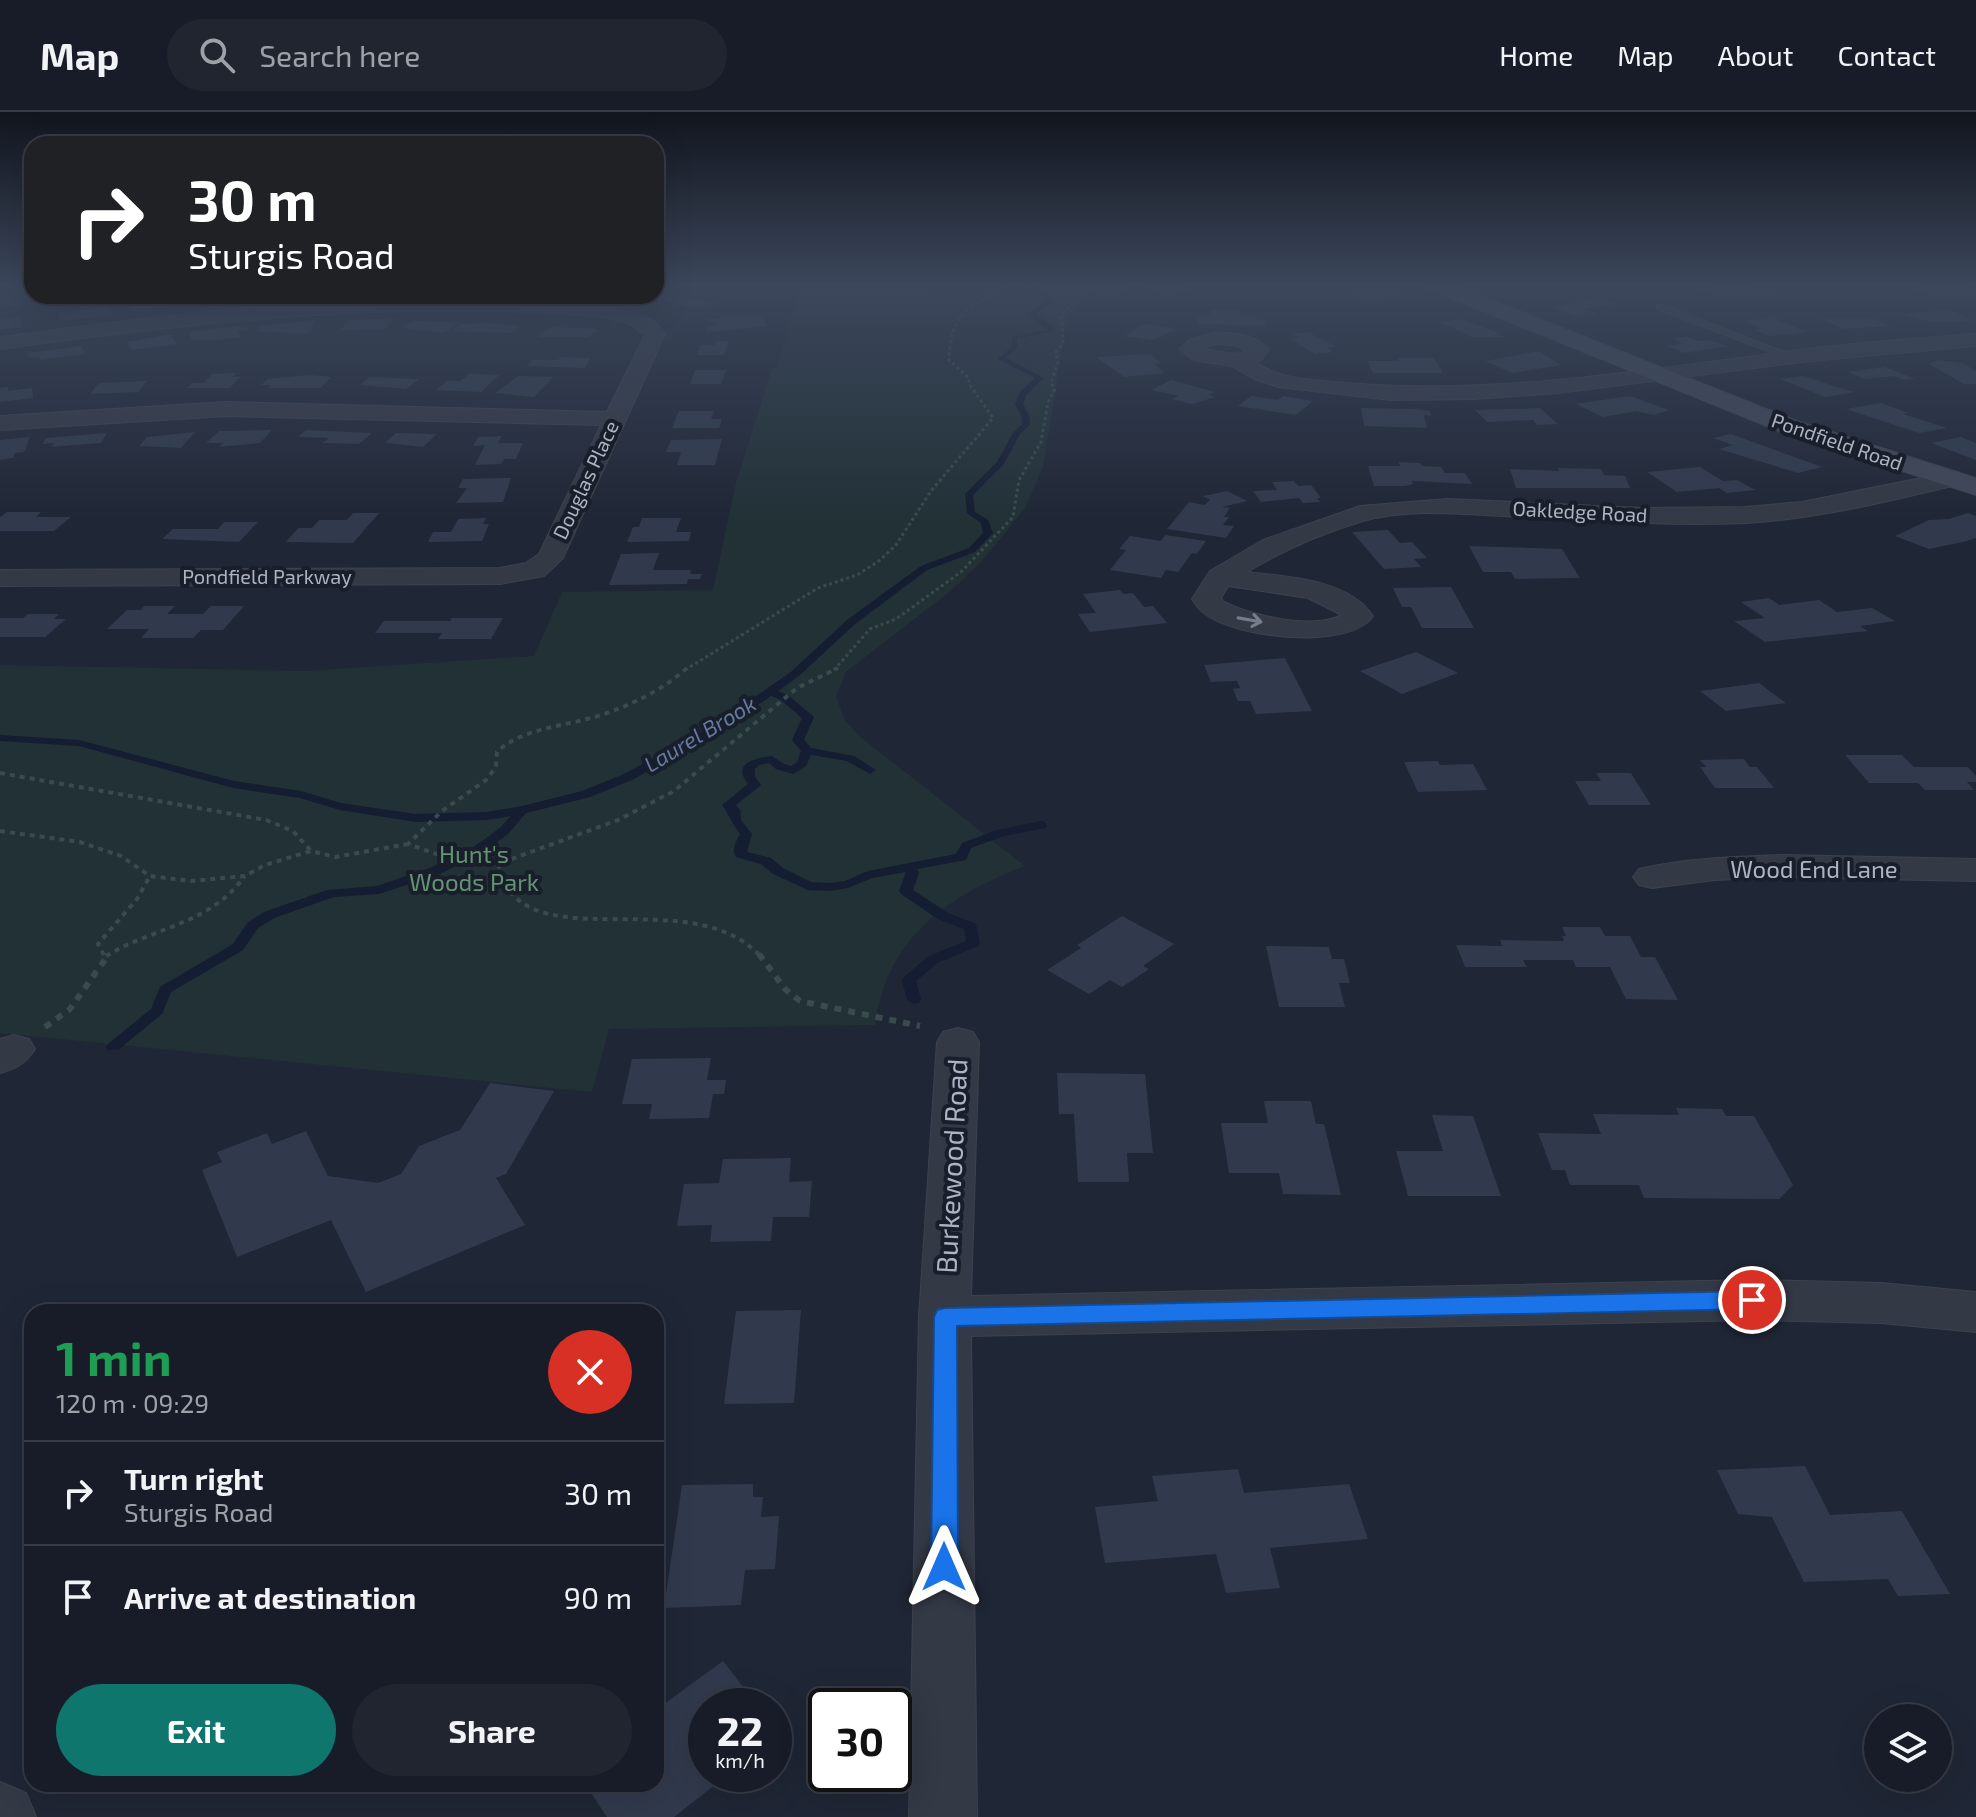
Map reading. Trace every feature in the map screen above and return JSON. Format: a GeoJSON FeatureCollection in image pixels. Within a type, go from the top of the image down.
{"type":"FeatureCollection","features":[{"type":"Feature","properties":{"kind":"street","name":"Douglas Place"},"geometry":{"type":"LineString","coordinates":[[534,570],[550,558],[642,364]]}},
{"type":"Feature","properties":{"kind":"street"},"geometry":{"type":"LineString","coordinates":[[1243,364],[1263,375],[1285,382],[1408,393],[1562,385],[1734,364]]}},
{"type":"Feature","properties":{"kind":"street","name":"Pondfield Road"},"geometry":{"type":"LineString","coordinates":[[1631,364],[1788,426],[1976,487]]}},
{"type":"Feature","properties":{"kind":"street"},"geometry":{"type":"LineString","coordinates":[[0,423],[226,409],[614,419]]}},
{"type":"Feature","properties":{"kind":"street","name":"Oakledge Road"},"geometry":{"type":"LineString","coordinates":[[1220,577],[1272,546],[1336,520],[1401,508],[1448,506],[1642,516],[1745,515],[1802,510],[1951,479]]}},
{"type":"Feature","properties":{"kind":"street","name":"Pondfield Parkway"},"geometry":{"type":"LineString","coordinates":[[0,578],[500,576],[534,570]]}},
{"type":"Feature","properties":{"kind":"street","name":"Wood End Lane"},"geometry":{"type":"LineString","coordinates":[[1652,877],[1715,869],[1781,866],[1976,870]]}},
{"type":"Feature","properties":{"kind":"street","name":"Burkewood Road"},"geometry":{"type":"LineString","coordinates":[[943,1817],[945,1317],[958,1042]]}},
{"type":"Feature","properties":{"kind":"street"},"geometry":{"type":"LineString","coordinates":[[945,1317],[1752,1300],[1881,1303],[1976,1312]]}},
{"type":"Feature","properties":{"kind":"path"},"geometry":{"type":"LineString","coordinates":[[0,831],[80,842],[121,856],[150,876],[191,881],[245,876],[265,865],[311,851],[335,857],[408,844],[442,811],[486,780],[496,767],[497,752],[508,741],[597,716],[647,697],[695,661],[818,588],[857,575],[879,561],[896,545],[931,491],[993,418],[969,384],[969,378],[953,364]]}},
{"type":"Feature","properties":{"kind":"path"},"geometry":{"type":"LineString","coordinates":[[408,844],[445,857],[498,864],[618,820],[674,791],[797,688],[838,668],[870,629],[896,619],[961,572],[1000,532],[1013,517],[1019,480],[1041,442],[1048,402],[1055,389],[1051,383],[1057,364]]}},
{"type":"Feature","properties":{"kind":"path"},"geometry":{"type":"LineString","coordinates":[[0,773],[266,820],[293,831],[311,851]]}},
{"type":"Feature","properties":{"kind":"path"},"geometry":{"type":"LineString","coordinates":[[498,864],[501,880],[514,899],[547,914],[680,919],[726,930],[753,947],[777,983],[802,1002],[877,1014],[924,1027],[958,1042]]}},
{"type":"Feature","properties":{"kind":"path"},"geometry":{"type":"LineString","coordinates":[[104,955],[98,944],[137,899],[150,876]]}},
{"type":"Feature","properties":{"kind":"path"},"geometry":{"type":"LineString","coordinates":[[7,1054],[70,1009],[104,955],[191,920],[219,905],[237,889],[245,876]]}},
{"type":"Feature","properties":{"kind":"green space","name":"Hunt's Woods Park"},"geometry":{"type":"Polygon","coordinates":[[[778,364],[1060,364],[1043,467],[1025,508],[983,560],[953,589],[846,672],[836,697],[845,720],[858,735],[1025,866],[970,891],[925,924],[907,944],[893,967],[882,994],[875,1025],[609,1029],[592,1092],[0,1033],[0,665],[304,671],[534,656],[562,592],[713,590],[736,483],[772,369],[777,368],[778,364]]]}},
{"type":"Feature","properties":{"kind":"building"},"geometry":{"type":"Polygon","coordinates":[[[529,364],[588,364],[585,368],[526,366],[529,364]]]}},
{"type":"Feature","properties":{"kind":"building"},"geometry":{"type":"Polygon","coordinates":[[[1105,364],[1157,364],[1154,364],[1165,373],[1124,377],[1105,364]]]}},
{"type":"Feature","properties":{"kind":"building"},"geometry":{"type":"Polygon","coordinates":[[[1368,364],[1437,364],[1443,373],[1373,373],[1368,364]]]}},
{"type":"Feature","properties":{"kind":"building"},"geometry":{"type":"Polygon","coordinates":[[[1491,364],[1561,365],[1512,373],[1491,364]]]}},
{"type":"Feature","properties":{"kind":"building"},"geometry":{"type":"Polygon","coordinates":[[[1929,364],[1963,364],[1976,371],[1976,384],[1964,384],[1929,364]]]}},
{"type":"Feature","properties":{"kind":"building"},"geometry":{"type":"Polygon","coordinates":[[[1885,367],[1915,379],[1904,380],[1894,376],[1863,379],[1848,372],[1885,367]]]}},
{"type":"Feature","properties":{"kind":"building"},"geometry":{"type":"Polygon","coordinates":[[[695,370],[726,370],[721,384],[690,384],[695,370]]]}},
{"type":"Feature","properties":{"kind":"building"},"geometry":{"type":"Polygon","coordinates":[[[236,373],[232,377],[240,377],[230,388],[187,388],[192,383],[204,383],[212,374],[236,373]]]}},
{"type":"Feature","properties":{"kind":"building"},"geometry":{"type":"Polygon","coordinates":[[[469,374],[499,375],[481,392],[436,390],[447,381],[460,381],[469,374]]]}},
{"type":"Feature","properties":{"kind":"building"},"geometry":{"type":"Polygon","coordinates":[[[309,375],[331,377],[321,388],[268,388],[272,385],[261,385],[268,379],[309,375]]]}},
{"type":"Feature","properties":{"kind":"building"},"geometry":{"type":"Polygon","coordinates":[[[518,376],[553,377],[534,397],[495,393],[518,376]]]}},
{"type":"Feature","properties":{"kind":"building"},"geometry":{"type":"Polygon","coordinates":[[[1803,376],[1854,392],[1825,397],[1780,379],[1803,376]]]}},
{"type":"Feature","properties":{"kind":"building"},"geometry":{"type":"Polygon","coordinates":[[[370,377],[419,379],[406,389],[360,385],[370,377]]]}},
{"type":"Feature","properties":{"kind":"building"},"geometry":{"type":"Polygon","coordinates":[[[1171,380],[1215,392],[1208,395],[1215,397],[1192,404],[1172,399],[1179,396],[1151,390],[1171,380]]]}},
{"type":"Feature","properties":{"kind":"building"},"geometry":{"type":"Polygon","coordinates":[[[147,381],[138,392],[90,394],[99,383],[147,381]]]}},
{"type":"Feature","properties":{"kind":"building"},"geometry":{"type":"Polygon","coordinates":[[[8,387],[8,391],[32,388],[33,398],[0,402],[0,388],[8,387]]]}},
{"type":"Feature","properties":{"kind":"building"},"geometry":{"type":"Polygon","coordinates":[[[1251,396],[1278,400],[1283,396],[1313,401],[1296,415],[1238,406],[1251,396]]]}},
{"type":"Feature","properties":{"kind":"building"},"geometry":{"type":"Polygon","coordinates":[[[1630,396],[1669,410],[1654,415],[1637,411],[1603,417],[1576,404],[1630,396]]]}},
{"type":"Feature","properties":{"kind":"building"},"geometry":{"type":"Polygon","coordinates":[[[1881,403],[1908,413],[1903,414],[1947,428],[1919,433],[1846,409],[1881,403]]]}},
{"type":"Feature","properties":{"kind":"building"},"geometry":{"type":"Polygon","coordinates":[[[1361,408],[1415,409],[1430,411],[1431,416],[1424,415],[1427,428],[1364,426],[1361,408]]]}},
{"type":"Feature","properties":{"kind":"building"},"geometry":{"type":"Polygon","coordinates":[[[1540,408],[1558,424],[1537,425],[1533,420],[1487,422],[1475,410],[1540,408]]]}},
{"type":"Feature","properties":{"kind":"building"},"geometry":{"type":"Polygon","coordinates":[[[679,411],[714,411],[711,419],[722,419],[719,428],[672,428],[679,411]]]}},
{"type":"Feature","properties":{"kind":"building"},"geometry":{"type":"Polygon","coordinates":[[[272,430],[260,443],[219,447],[223,443],[206,443],[219,431],[272,430]]]}},
{"type":"Feature","properties":{"kind":"building"},"geometry":{"type":"Polygon","coordinates":[[[306,430],[372,433],[359,444],[322,443],[329,438],[298,437],[306,430]]]}},
{"type":"Feature","properties":{"kind":"building"},"geometry":{"type":"Polygon","coordinates":[[[195,432],[181,448],[139,446],[147,437],[195,432]]]}},
{"type":"Feature","properties":{"kind":"building"},"geometry":{"type":"Polygon","coordinates":[[[107,433],[101,443],[51,447],[54,443],[42,444],[46,438],[107,433]]]}},
{"type":"Feature","properties":{"kind":"building"},"geometry":{"type":"Polygon","coordinates":[[[396,433],[437,434],[423,447],[385,443],[396,433]]]}},
{"type":"Feature","properties":{"kind":"building"},"geometry":{"type":"Polygon","coordinates":[[[1731,434],[1822,467],[1798,473],[1719,449],[1733,445],[1713,438],[1731,434]]]}},
{"type":"Feature","properties":{"kind":"building"},"geometry":{"type":"Polygon","coordinates":[[[502,436],[498,443],[523,443],[516,459],[504,459],[501,464],[475,465],[485,445],[473,446],[478,437],[502,436]]]}},
{"type":"Feature","properties":{"kind":"building"},"geometry":{"type":"Polygon","coordinates":[[[30,437],[24,452],[0,460],[0,440],[30,437]]]}},
{"type":"Feature","properties":{"kind":"building"},"geometry":{"type":"Polygon","coordinates":[[[1961,437],[1976,443],[1976,460],[1931,443],[1961,437]]]}},
{"type":"Feature","properties":{"kind":"building"},"geometry":{"type":"Polygon","coordinates":[[[722,439],[715,465],[677,465],[681,452],[666,452],[671,440],[722,439]]]}},
{"type":"Feature","properties":{"kind":"building"},"geometry":{"type":"Polygon","coordinates":[[[1398,462],[1441,467],[1445,473],[1465,473],[1472,484],[1412,481],[1413,484],[1405,486],[1374,486],[1368,466],[1401,466],[1398,462]]]}},
{"type":"Feature","properties":{"kind":"building"},"geometry":{"type":"Polygon","coordinates":[[[1700,467],[1723,481],[1737,480],[1755,490],[1727,493],[1719,488],[1677,492],[1647,472],[1700,467]]]}},
{"type":"Feature","properties":{"kind":"building"},"geometry":{"type":"Polygon","coordinates":[[[1558,468],[1601,469],[1604,475],[1625,476],[1630,488],[1516,488],[1510,469],[1559,471],[1558,468]]]}},
{"type":"Feature","properties":{"kind":"building"},"geometry":{"type":"Polygon","coordinates":[[[511,478],[503,502],[456,503],[467,488],[458,488],[463,479],[511,478]]]}},
{"type":"Feature","properties":{"kind":"building"},"geometry":{"type":"Polygon","coordinates":[[[1294,481],[1298,486],[1311,485],[1321,498],[1317,498],[1320,502],[1303,503],[1299,498],[1261,502],[1253,491],[1277,490],[1272,482],[1294,481]]]}},
{"type":"Feature","properties":{"kind":"building"},"geometry":{"type":"Polygon","coordinates":[[[1227,491],[1247,501],[1222,507],[1230,508],[1224,517],[1229,517],[1223,525],[1234,526],[1226,538],[1167,529],[1189,502],[1204,505],[1210,500],[1203,496],[1227,491]]]}},
{"type":"Feature","properties":{"kind":"building"},"geometry":{"type":"Polygon","coordinates":[[[7,512],[41,512],[36,517],[71,517],[54,531],[0,531],[0,517],[7,512]]]}},
{"type":"Feature","properties":{"kind":"building"},"geometry":{"type":"Polygon","coordinates":[[[353,513],[379,513],[353,543],[286,542],[298,528],[312,528],[319,520],[347,520],[353,513]]]}},
{"type":"Feature","properties":{"kind":"building"},"geometry":{"type":"Polygon","coordinates":[[[1968,513],[1976,516],[1976,538],[1929,549],[1895,536],[1929,520],[1949,519],[1968,513]]]}},
{"type":"Feature","properties":{"kind":"building"},"geometry":{"type":"Polygon","coordinates":[[[486,518],[483,524],[489,524],[482,541],[428,542],[433,532],[451,532],[458,519],[486,518]]]}},
{"type":"Feature","properties":{"kind":"building"},"geometry":{"type":"Polygon","coordinates":[[[642,518],[681,518],[676,532],[691,532],[689,541],[627,542],[633,527],[639,527],[642,518]]]}},
{"type":"Feature","properties":{"kind":"building"},"geometry":{"type":"Polygon","coordinates":[[[224,522],[258,522],[239,542],[162,539],[173,529],[218,529],[224,522]]]}},
{"type":"Feature","properties":{"kind":"building"},"geometry":{"type":"Polygon","coordinates":[[[1388,530],[1400,543],[1412,542],[1427,558],[1414,559],[1421,567],[1384,569],[1352,532],[1388,530]]]}},
{"type":"Feature","properties":{"kind":"building"},"geometry":{"type":"Polygon","coordinates":[[[1165,535],[1206,541],[1178,572],[1166,570],[1161,578],[1110,570],[1126,550],[1119,549],[1130,536],[1161,541],[1165,535]]]}},
{"type":"Feature","properties":{"kind":"building"},"geometry":{"type":"Polygon","coordinates":[[[1469,546],[1562,549],[1580,578],[1515,579],[1511,572],[1483,572],[1469,546]]]}},
{"type":"Feature","properties":{"kind":"building"},"geometry":{"type":"Polygon","coordinates":[[[659,553],[653,570],[691,570],[690,574],[702,574],[700,579],[688,579],[687,584],[609,585],[621,554],[659,553]]]}},
{"type":"Feature","properties":{"kind":"building"},"geometry":{"type":"Polygon","coordinates":[[[1451,587],[1474,628],[1422,628],[1411,607],[1402,607],[1393,588],[1451,587]]]}},
{"type":"Feature","properties":{"kind":"building"},"geometry":{"type":"Polygon","coordinates":[[[1120,590],[1123,594],[1133,593],[1144,607],[1153,606],[1167,623],[1090,632],[1078,614],[1096,613],[1083,594],[1120,590]]]}},
{"type":"Feature","properties":{"kind":"building"},"geometry":{"type":"Polygon","coordinates":[[[1769,598],[1779,605],[1819,600],[1837,612],[1872,608],[1895,621],[1860,626],[1868,631],[1765,642],[1734,621],[1765,618],[1741,602],[1769,598]]]}},
{"type":"Feature","properties":{"kind":"building"},"geometry":{"type":"Polygon","coordinates":[[[144,606],[175,606],[167,614],[203,614],[211,606],[244,606],[223,630],[201,630],[193,638],[141,638],[149,629],[107,629],[127,610],[141,610],[144,606]]]}},
{"type":"Feature","properties":{"kind":"building"},"geometry":{"type":"Polygon","coordinates":[[[28,614],[59,614],[54,619],[66,619],[45,637],[0,637],[0,618],[23,618],[28,614]]]}},
{"type":"Feature","properties":{"kind":"building"},"geometry":{"type":"Polygon","coordinates":[[[452,618],[503,618],[491,639],[438,639],[442,633],[375,633],[384,621],[450,621],[452,618]]]}},
{"type":"Feature","properties":{"kind":"building"},"geometry":{"type":"Polygon","coordinates":[[[1416,652],[1458,673],[1402,694],[1360,671],[1416,652]]]}},
{"type":"Feature","properties":{"kind":"building"},"geometry":{"type":"Polygon","coordinates":[[[1285,658],[1312,711],[1256,714],[1250,701],[1238,701],[1233,689],[1240,688],[1237,681],[1211,682],[1204,665],[1285,658]]]}},
{"type":"Feature","properties":{"kind":"building"},"geometry":{"type":"Polygon","coordinates":[[[1759,683],[1786,703],[1726,711],[1700,691],[1759,683]]]}},
{"type":"Feature","properties":{"kind":"building"},"geometry":{"type":"Polygon","coordinates":[[[1845,755],[1902,755],[1914,767],[1968,767],[1976,776],[1976,782],[1967,782],[1974,790],[1925,790],[1918,783],[1869,783],[1845,755]]]}},
{"type":"Feature","properties":{"kind":"building"},"geometry":{"type":"Polygon","coordinates":[[[1744,759],[1750,767],[1757,767],[1774,788],[1715,788],[1700,767],[1706,767],[1700,760],[1744,759]]]}},
{"type":"Feature","properties":{"kind":"building"},"geometry":{"type":"Polygon","coordinates":[[[1438,761],[1440,765],[1473,764],[1487,790],[1418,792],[1404,762],[1438,761]]]}},
{"type":"Feature","properties":{"kind":"building"},"geometry":{"type":"Polygon","coordinates":[[[1596,773],[1631,773],[1651,805],[1589,805],[1575,781],[1601,781],[1596,773]]]}},
{"type":"Feature","properties":{"kind":"building"},"geometry":{"type":"Polygon","coordinates":[[[1122,916],[1174,944],[1143,966],[1149,969],[1122,987],[1110,980],[1089,994],[1047,970],[1081,948],[1077,945],[1122,916]]]}},
{"type":"Feature","properties":{"kind":"building"},"geometry":{"type":"Polygon","coordinates":[[[1562,927],[1600,927],[1605,936],[1630,936],[1641,957],[1655,957],[1678,1000],[1626,999],[1610,967],[1576,967],[1573,960],[1523,960],[1527,967],[1465,967],[1456,945],[1502,946],[1500,940],[1564,941],[1562,936],[1566,936],[1562,927]]]}},
{"type":"Feature","properties":{"kind":"building"},"geometry":{"type":"Polygon","coordinates":[[[1266,946],[1329,947],[1332,959],[1344,959],[1350,983],[1339,983],[1345,1007],[1279,1007],[1266,946]]]}},
{"type":"Feature","properties":{"kind":"building"},"geometry":{"type":"Polygon","coordinates":[[[711,1058],[707,1080],[726,1080],[724,1094],[713,1094],[709,1118],[649,1119],[652,1104],[622,1104],[632,1059],[711,1058]]]}},
{"type":"Feature","properties":{"kind":"building"},"geometry":{"type":"Polygon","coordinates":[[[1057,1073],[1145,1074],[1153,1153],[1127,1153],[1129,1182],[1078,1182],[1074,1114],[1059,1114],[1057,1073]]]}},
{"type":"Feature","properties":{"kind":"building"},"geometry":{"type":"Polygon","coordinates":[[[490,1083],[554,1091],[506,1174],[496,1178],[525,1225],[366,1292],[331,1220],[237,1257],[202,1170],[222,1162],[217,1152],[267,1133],[272,1144],[306,1131],[328,1176],[378,1183],[401,1174],[419,1146],[460,1130],[490,1083]]]}},
{"type":"Feature","properties":{"kind":"building"},"geometry":{"type":"Polygon","coordinates":[[[1264,1101],[1311,1101],[1316,1124],[1324,1124],[1341,1195],[1283,1194],[1279,1173],[1229,1173],[1221,1123],[1268,1123],[1264,1101]]]}},
{"type":"Feature","properties":{"kind":"building"},"geometry":{"type":"Polygon","coordinates":[[[1676,1108],[1722,1109],[1726,1116],[1754,1116],[1793,1185],[1779,1199],[1644,1198],[1639,1185],[1570,1185],[1565,1170],[1552,1170],[1538,1133],[1601,1134],[1593,1114],[1679,1115],[1676,1108]]]}},
{"type":"Feature","properties":{"kind":"building"},"geometry":{"type":"Polygon","coordinates":[[[1432,1115],[1473,1116],[1501,1196],[1408,1196],[1396,1151],[1443,1151],[1432,1115]]]}},
{"type":"Feature","properties":{"kind":"building"},"geometry":{"type":"Polygon","coordinates":[[[791,1158],[789,1182],[812,1181],[809,1217],[773,1217],[771,1241],[710,1242],[712,1225],[677,1226],[684,1184],[719,1183],[723,1159],[791,1158]]]}},
{"type":"Feature","properties":{"kind":"building"},"geometry":{"type":"Polygon","coordinates":[[[801,1310],[794,1403],[724,1404],[736,1311],[801,1310]]]}},
{"type":"Feature","properties":{"kind":"building"},"geometry":{"type":"Polygon","coordinates":[[[1805,1466],[1830,1515],[1902,1511],[1950,1594],[1898,1596],[1888,1579],[1804,1582],[1772,1517],[1738,1514],[1717,1470],[1805,1466]]]}},
{"type":"Feature","properties":{"kind":"building"},"geometry":{"type":"Polygon","coordinates":[[[1238,1469],[1244,1493],[1349,1484],[1368,1539],[1270,1548],[1280,1588],[1226,1593],[1216,1554],[1105,1563],[1095,1507],[1158,1501],[1152,1476],[1238,1469]]]}},
{"type":"Feature","properties":{"kind":"building"},"geometry":{"type":"Polygon","coordinates":[[[753,1484],[753,1497],[763,1497],[761,1517],[779,1516],[775,1569],[745,1570],[741,1605],[664,1608],[682,1485],[753,1484]]]}},
{"type":"Feature","properties":{"kind":"building"},"geometry":{"type":"Polygon","coordinates":[[[723,1661],[744,1688],[688,1688],[688,1792],[706,1792],[674,1817],[607,1817],[590,1792],[664,1792],[664,1704],[723,1661]]]}},
{"type":"Feature","properties":{"kind":"waterway","name":"Laurel Brook"},"geometry":{"type":"LineString","coordinates":[[770,691],[796,673],[851,622],[924,568],[972,550],[988,533],[985,522],[971,513],[969,494],[1000,463],[1017,433],[1026,425],[1019,404],[1023,394],[1040,378],[1011,364]]}},
{"type":"Feature","properties":{"kind":"waterway","name":"Laurel Brook"},"geometry":{"type":"LineString","coordinates":[[522,810],[586,794],[628,777],[720,726],[770,691]]}},
{"type":"Feature","properties":{"kind":"waterway"},"geometry":{"type":"LineString","coordinates":[[770,691],[785,698],[808,717],[798,740],[807,751]]}},
{"type":"Feature","properties":{"kind":"waterway","name":"Laurel Brook"},"geometry":{"type":"LineString","coordinates":[[0,738],[79,743],[233,784],[416,818],[487,816],[522,810]]}},
{"type":"Feature","properties":{"kind":"waterway"},"geometry":{"type":"LineString","coordinates":[[807,751],[850,758],[870,770]]}},
{"type":"Feature","properties":{"kind":"waterway"},"geometry":{"type":"LineString","coordinates":[[807,751],[802,764],[793,770],[780,767],[772,759],[755,762],[749,769],[749,778],[755,785],[728,805],[734,810],[735,820],[746,834],[740,848],[741,854],[766,861],[778,871],[808,886],[848,884],[868,875],[909,867]]}},
{"type":"Feature","properties":{"kind":"waterway"},"geometry":{"type":"LineString","coordinates":[[113,1047],[157,1011],[165,990],[238,947],[253,925],[269,915],[332,893],[379,890],[435,871],[479,849],[504,831],[522,810]]}},
{"type":"Feature","properties":{"kind":"waterway"},"geometry":{"type":"LineString","coordinates":[[909,867],[961,857],[966,846],[1001,833],[1041,825]]}},
{"type":"Feature","properties":{"kind":"waterway"},"geometry":{"type":"LineString","coordinates":[[909,867],[913,873],[906,891],[943,916],[971,927],[973,943],[932,960],[909,980],[914,1000]]}},
{"type":"Feature","properties":{"kind":"route"},"geometry":{"type":"LineString","coordinates":[[944,1567],[945,1317],[1752,1300]]}}]}
